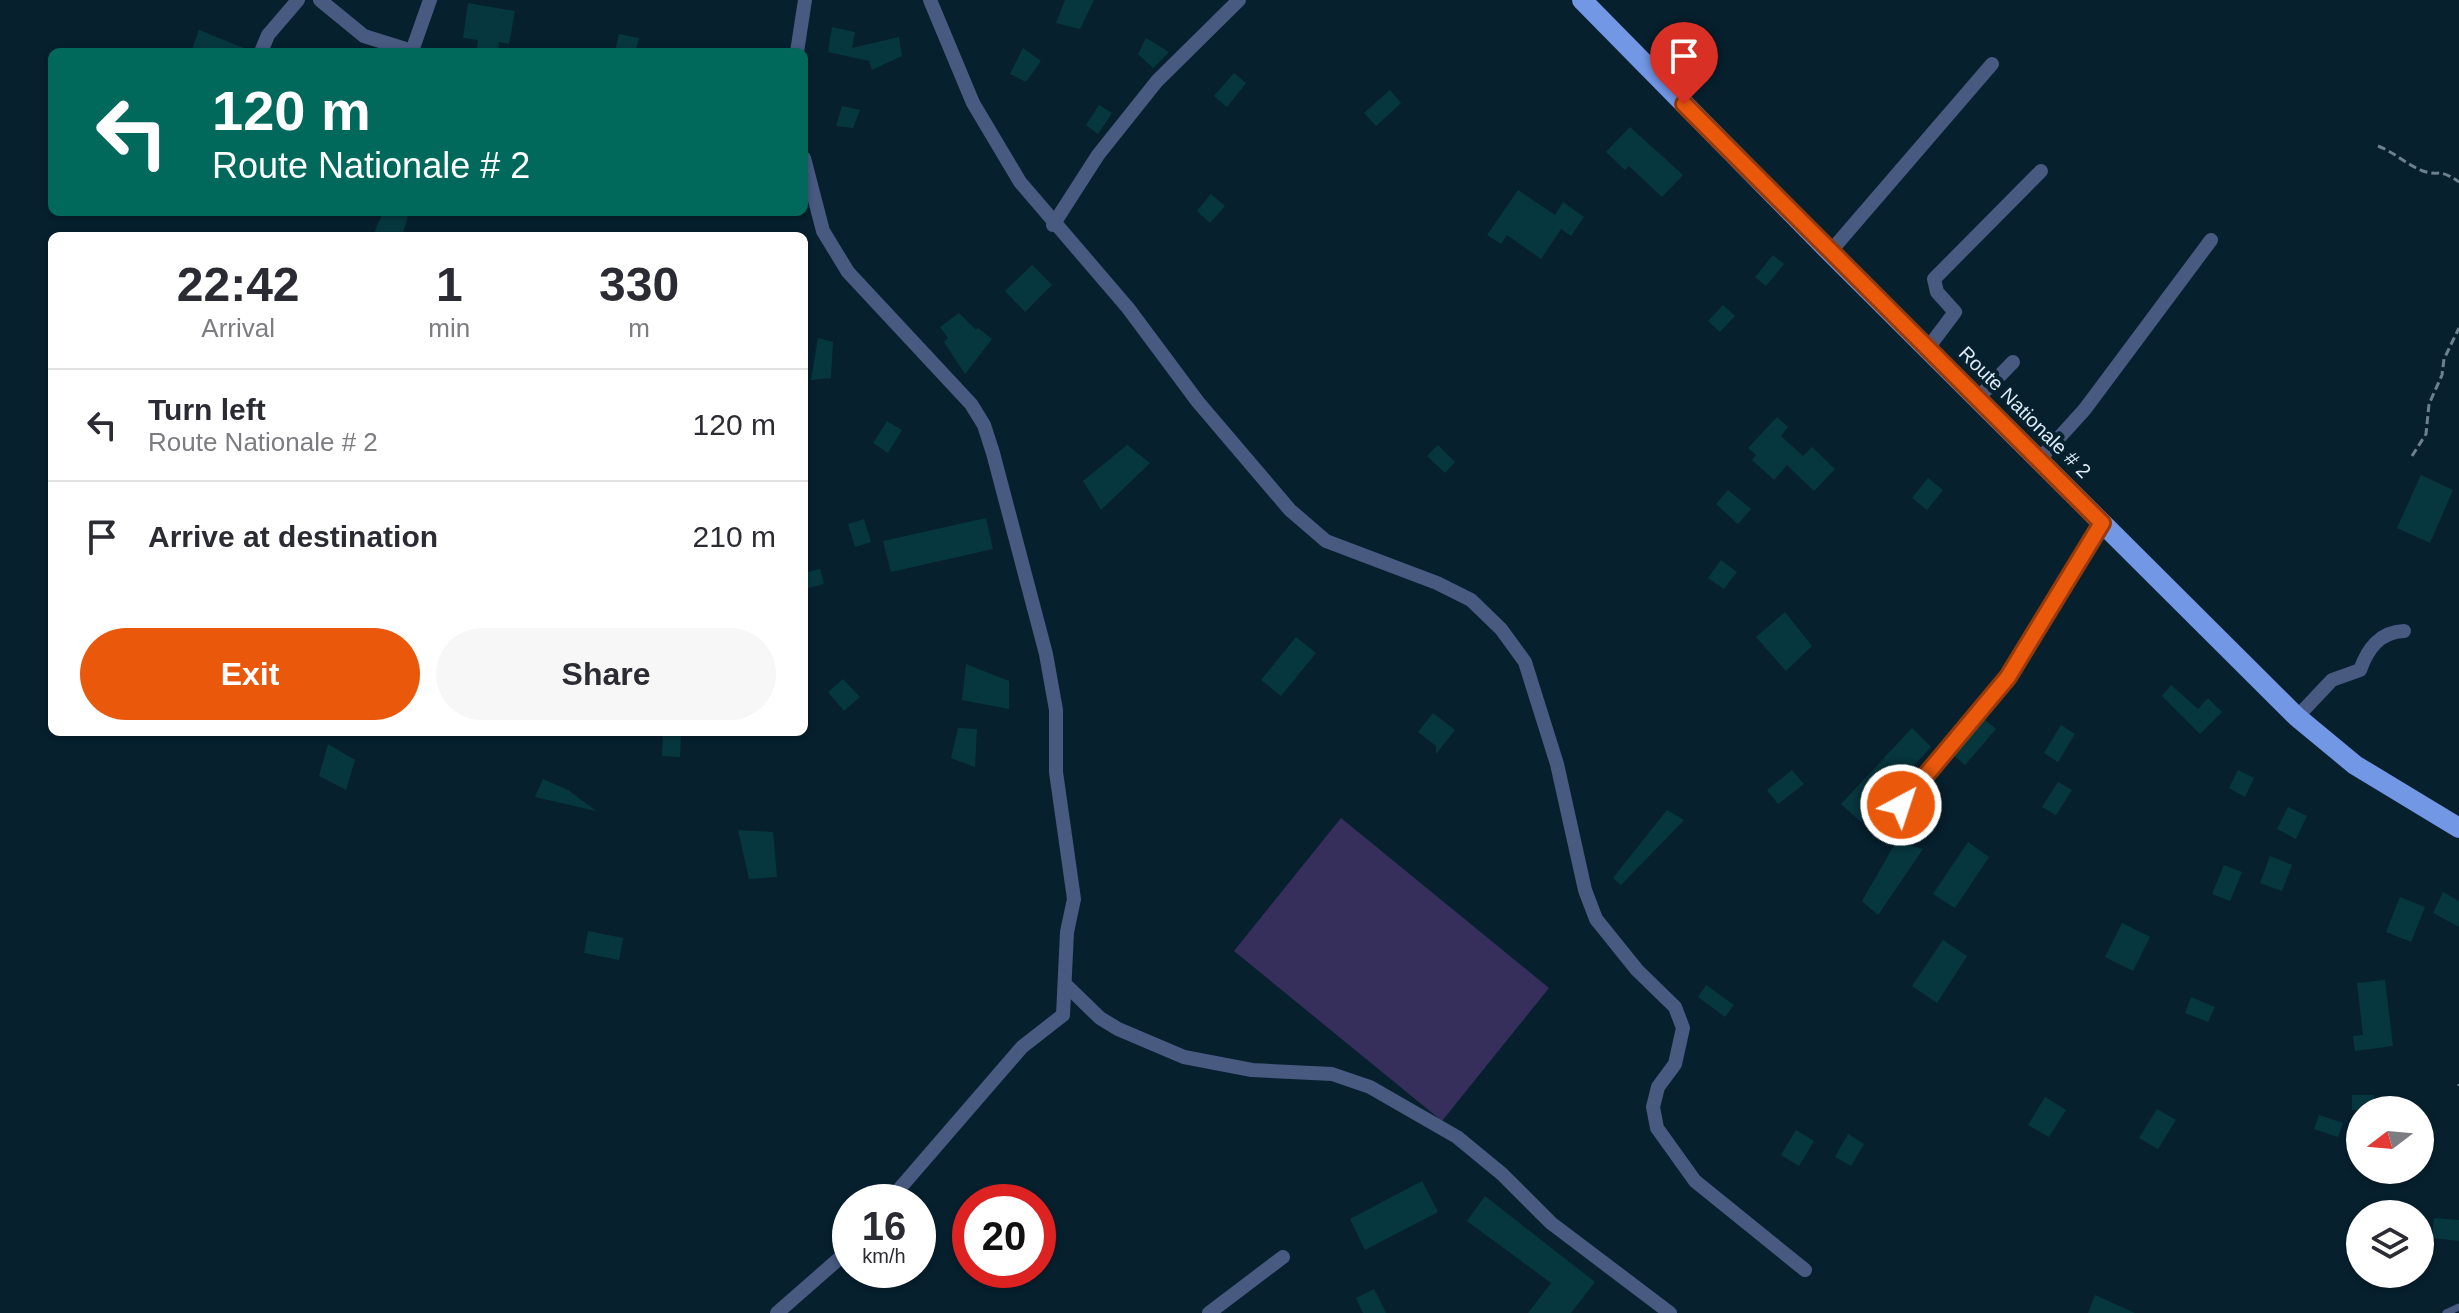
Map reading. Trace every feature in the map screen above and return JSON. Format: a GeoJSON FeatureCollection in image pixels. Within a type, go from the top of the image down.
{"type":"FeatureCollection","features":[{"type":"Feature","properties":{"kind":"main road","name":"Route Nationale # 2"},"geometry":{"type":"LineString","coordinates":[[1582,0],[2038,461],[2297,717],[2355,765],[2459,828]]}},
{"type":"Feature","properties":{"kind":"street"},"geometry":{"type":"LineString","coordinates":[[263,48],[268,35],[298,0]]}},
{"type":"Feature","properties":{"kind":"street"},"geometry":{"type":"LineString","coordinates":[[320,0],[364,36],[402,48]]}},
{"type":"Feature","properties":{"kind":"street"},"geometry":{"type":"LineString","coordinates":[[413,48],[430,0]]}},
{"type":"Feature","properties":{"kind":"street"},"geometry":{"type":"LineString","coordinates":[[798,48],[805,0]]}},
{"type":"Feature","properties":{"kind":"street"},"geometry":{"type":"LineString","coordinates":[[930,0],[973,103],[1020,182],[1053,225],[1108,283],[1198,402],[1290,510],[1326,541],[1437,583],[1471,600],[1501,629],[1525,662],[1557,764],[1585,890],[1596,919],[1637,970],[1675,1007],[1683,1028],[1675,1064],[1658,1087],[1653,1107],[1657,1128],[1669,1149],[1706,1192],[1805,1270]]}},
{"type":"Feature","properties":{"kind":"street"},"geometry":{"type":"LineString","coordinates":[[1053,225],[1098,155],[1157,81],[1239,0]]}},
{"type":"Feature","properties":{"kind":"street"},"geometry":{"type":"LineString","coordinates":[[1830,252],[1992,64]]}},
{"type":"Feature","properties":{"kind":"street"},"geometry":{"type":"LineString","coordinates":[[1928,348],[1955,312],[1937,292],[1934,279],[2041,171]]}},
{"type":"Feature","properties":{"kind":"street"},"geometry":{"type":"LineString","coordinates":[[808,173],[823,231],[848,272],[971,404],[984,425],[1046,654],[1056,710],[1056,772],[1074,899],[1067,932],[1063,1015],[1022,1047],[904,1184]]}},
{"type":"Feature","properties":{"kind":"street"},"geometry":{"type":"LineString","coordinates":[[2038,461],[2085,409],[2211,240]]}},
{"type":"Feature","properties":{"kind":"street"},"geometry":{"type":"LineString","coordinates":[[1977,399],[2013,362]]}},
{"type":"Feature","properties":{"kind":"street"},"geometry":{"type":"LineString","coordinates":[[2297,717],[2332,680],[2360,670],[2375,642],[2391,631],[2404,631]]}},
{"type":"Feature","properties":{"kind":"street"},"geometry":{"type":"LineString","coordinates":[[1066,985],[1100,1018],[1118,1029],[1184,1057],[1252,1070],[1332,1074],[1382,1094],[1457,1137],[1502,1174],[1551,1223],[1670,1313]]}},
{"type":"Feature","properties":{"kind":"street"},"geometry":{"type":"LineString","coordinates":[[1209,1313],[1283,1257]]}},
{"type":"Feature","properties":{"kind":"street"},"geometry":{"type":"LineString","coordinates":[[777,1313],[832,1265]]}},
{"type":"Feature","properties":{"kind":"lane"},"geometry":{"type":"LineString","coordinates":[[1901,805],[2008,677],[2102,523]]}},
{"type":"Feature","properties":{"kind":"lane"},"geometry":{"type":"LineString","coordinates":[[2446,1313],[2459,1307]]}},
{"type":"Feature","properties":{"kind":"path"},"geometry":{"type":"LineString","coordinates":[[2378,146],[2396,153],[2425,172],[2443,171],[2459,182]]}},
{"type":"Feature","properties":{"kind":"path"},"geometry":{"type":"LineString","coordinates":[[2412,456],[2426,434],[2429,404],[2459,328]]}},
{"type":"Feature","properties":{"kind":"shaded area"},"geometry":{"type":"Polygon","coordinates":[[[1341,818],[1549,988],[1442,1121],[1234,951],[1341,818]]]}},
{"type":"Feature","properties":{"kind":"building"},"geometry":{"type":"Polygon","coordinates":[[[1065,0],[1094,0],[1080,29],[1056,23],[1065,0]]]}},
{"type":"Feature","properties":{"kind":"building"},"geometry":{"type":"Polygon","coordinates":[[[468,3],[515,11],[509,44],[499,42],[498,48],[477,48],[478,40],[463,38],[468,3]]]}},
{"type":"Feature","properties":{"kind":"building"},"geometry":{"type":"Polygon","coordinates":[[[832,27],[855,32],[852,48],[899,37],[902,56],[872,70],[869,61],[828,52],[832,27]]]}},
{"type":"Feature","properties":{"kind":"building"},"geometry":{"type":"Polygon","coordinates":[[[199,30],[244,48],[192,48],[199,30]]]}},
{"type":"Feature","properties":{"kind":"building"},"geometry":{"type":"Polygon","coordinates":[[[619,34],[639,38],[636,48],[616,48],[619,34]]]}},
{"type":"Feature","properties":{"kind":"building"},"geometry":{"type":"Polygon","coordinates":[[[1146,38],[1169,52],[1153,68],[1138,54],[1146,38]]]}},
{"type":"Feature","properties":{"kind":"building"},"geometry":{"type":"Polygon","coordinates":[[[1023,48],[1041,61],[1026,82],[1010,74],[1023,48]]]}},
{"type":"Feature","properties":{"kind":"building"},"geometry":{"type":"Polygon","coordinates":[[[1234,73],[1246,83],[1227,107],[1214,96],[1234,73]]]}},
{"type":"Feature","properties":{"kind":"building"},"geometry":{"type":"Polygon","coordinates":[[[1390,90],[1401,103],[1376,126],[1364,113],[1390,90]]]}},
{"type":"Feature","properties":{"kind":"building"},"geometry":{"type":"Polygon","coordinates":[[[1099,105],[1112,113],[1098,134],[1086,125],[1099,105]]]}},
{"type":"Feature","properties":{"kind":"building"},"geometry":{"type":"Polygon","coordinates":[[[842,106],[860,110],[853,128],[836,126],[842,106]]]}},
{"type":"Feature","properties":{"kind":"building"},"geometry":{"type":"Polygon","coordinates":[[[1630,127],[1683,175],[1662,197],[1629,166],[1625,170],[1606,152],[1630,127]]]}},
{"type":"Feature","properties":{"kind":"building"},"geometry":{"type":"Polygon","coordinates":[[[1518,190],[1555,215],[1563,202],[1584,217],[1571,236],[1561,229],[1541,259],[1507,235],[1501,244],[1487,235],[1518,190]]]}},
{"type":"Feature","properties":{"kind":"building"},"geometry":{"type":"Polygon","coordinates":[[[1211,194],[1225,206],[1210,223],[1197,211],[1211,194]]]}},
{"type":"Feature","properties":{"kind":"building"},"geometry":{"type":"Polygon","coordinates":[[[381,216],[408,216],[403,232],[375,232],[381,216]]]}},
{"type":"Feature","properties":{"kind":"building"},"geometry":{"type":"Polygon","coordinates":[[[1773,255],[1784,264],[1766,286],[1755,277],[1773,255]]]}},
{"type":"Feature","properties":{"kind":"building"},"geometry":{"type":"Polygon","coordinates":[[[1032,265],[1052,285],[1025,312],[1005,291],[1032,265]]]}},
{"type":"Feature","properties":{"kind":"building"},"geometry":{"type":"Polygon","coordinates":[[[1723,305],[1735,316],[1720,332],[1708,321],[1723,305]]]}},
{"type":"Feature","properties":{"kind":"building"},"geometry":{"type":"Polygon","coordinates":[[[959,313],[976,330],[978,328],[992,339],[965,374],[944,342],[948,338],[940,327],[959,313]]]}},
{"type":"Feature","properties":{"kind":"building"},"geometry":{"type":"Polygon","coordinates":[[[818,338],[833,342],[831,378],[811,380],[818,338]]]}},
{"type":"Feature","properties":{"kind":"building"},"geometry":{"type":"Polygon","coordinates":[[[1777,417],[1788,427],[1781,436],[1803,456],[1812,447],[1835,469],[1814,491],[1787,465],[1774,480],[1752,460],[1756,455],[1748,448],[1777,417]]]}},
{"type":"Feature","properties":{"kind":"building"},"geometry":{"type":"Polygon","coordinates":[[[887,421],[902,430],[888,453],[873,443],[887,421]]]}},
{"type":"Feature","properties":{"kind":"building"},"geometry":{"type":"Polygon","coordinates":[[[1127,445],[1150,463],[1101,510],[1083,481],[1127,445]]]}},
{"type":"Feature","properties":{"kind":"building"},"geometry":{"type":"Polygon","coordinates":[[[1438,445],[1455,462],[1445,473],[1427,456],[1438,445]]]}},
{"type":"Feature","properties":{"kind":"building"},"geometry":{"type":"Polygon","coordinates":[[[2421,475],[2453,490],[2430,543],[2397,528],[2421,475]]]}},
{"type":"Feature","properties":{"kind":"building"},"geometry":{"type":"Polygon","coordinates":[[[1928,478],[1943,490],[1927,510],[1912,498],[1928,478]]]}},
{"type":"Feature","properties":{"kind":"building"},"geometry":{"type":"Polygon","coordinates":[[[1728,490],[1751,509],[1738,524],[1716,504],[1728,490]]]}},
{"type":"Feature","properties":{"kind":"building"},"geometry":{"type":"Polygon","coordinates":[[[986,518],[993,549],[891,572],[883,541],[986,518]]]}},
{"type":"Feature","properties":{"kind":"building"},"geometry":{"type":"Polygon","coordinates":[[[864,519],[871,542],[855,547],[848,524],[864,519]]]}},
{"type":"Feature","properties":{"kind":"building"},"geometry":{"type":"Polygon","coordinates":[[[1721,560],[1737,572],[1724,589],[1708,578],[1721,560]]]}},
{"type":"Feature","properties":{"kind":"building"},"geometry":{"type":"Polygon","coordinates":[[[820,569],[824,584],[808,588],[808,572],[820,569]]]}},
{"type":"Feature","properties":{"kind":"building"},"geometry":{"type":"Polygon","coordinates":[[[1785,612],[1812,646],[1786,671],[1756,637],[1785,612]]]}},
{"type":"Feature","properties":{"kind":"building"},"geometry":{"type":"Polygon","coordinates":[[[1296,637],[1316,653],[1281,696],[1261,680],[1296,637]]]}},
{"type":"Feature","properties":{"kind":"building"},"geometry":{"type":"Polygon","coordinates":[[[966,664],[1009,681],[1009,709],[962,700],[966,664]]]}},
{"type":"Feature","properties":{"kind":"building"},"geometry":{"type":"Polygon","coordinates":[[[843,679],[860,697],[844,711],[828,692],[843,679]]]}},
{"type":"Feature","properties":{"kind":"building"},"geometry":{"type":"Polygon","coordinates":[[[2171,685],[2198,709],[2208,698],[2222,712],[2200,734],[2162,696],[2171,685]]]}},
{"type":"Feature","properties":{"kind":"building"},"geometry":{"type":"Polygon","coordinates":[[[1433,713],[1455,730],[1436,754],[1436,746],[1418,732],[1433,713]]]}},
{"type":"Feature","properties":{"kind":"building"},"geometry":{"type":"Polygon","coordinates":[[[1983,718],[1996,729],[1965,765],[1952,754],[1983,718]]]}},
{"type":"Feature","properties":{"kind":"building"},"geometry":{"type":"Polygon","coordinates":[[[2061,725],[2075,734],[2058,762],[2044,753],[2061,725]]]}},
{"type":"Feature","properties":{"kind":"building"},"geometry":{"type":"Polygon","coordinates":[[[958,728],[977,729],[975,767],[951,758],[958,728]]]}},
{"type":"Feature","properties":{"kind":"building"},"geometry":{"type":"Polygon","coordinates":[[[1912,728],[1931,747],[1861,822],[1841,804],[1912,728]]]}},
{"type":"Feature","properties":{"kind":"building"},"geometry":{"type":"Polygon","coordinates":[[[663,736],[681,736],[680,757],[662,756],[663,736]]]}},
{"type":"Feature","properties":{"kind":"building"},"geometry":{"type":"Polygon","coordinates":[[[328,744],[355,760],[346,790],[319,776],[328,744]]]}},
{"type":"Feature","properties":{"kind":"building"},"geometry":{"type":"Polygon","coordinates":[[[1792,770],[1804,784],[1778,804],[1767,790],[1792,770]]]}},
{"type":"Feature","properties":{"kind":"building"},"geometry":{"type":"Polygon","coordinates":[[[2238,770],[2254,778],[2245,797],[2229,788],[2238,770]]]}},
{"type":"Feature","properties":{"kind":"building"},"geometry":{"type":"Polygon","coordinates":[[[543,779],[568,790],[596,811],[535,797],[543,779]]]}},
{"type":"Feature","properties":{"kind":"building"},"geometry":{"type":"Polygon","coordinates":[[[2058,782],[2072,790],[2056,815],[2042,807],[2058,782]]]}},
{"type":"Feature","properties":{"kind":"building"},"geometry":{"type":"Polygon","coordinates":[[[2288,807],[2307,816],[2296,839],[2277,829],[2288,807]]]}},
{"type":"Feature","properties":{"kind":"building"},"geometry":{"type":"Polygon","coordinates":[[[1667,810],[1684,820],[1621,885],[1613,878],[1667,810]]]}},
{"type":"Feature","properties":{"kind":"building"},"geometry":{"type":"Polygon","coordinates":[[[738,830],[773,832],[777,877],[749,879],[738,830]]]}},
{"type":"Feature","properties":{"kind":"building"},"geometry":{"type":"Polygon","coordinates":[[[1896,842],[1923,849],[1878,915],[1862,901],[1896,842]]]}},
{"type":"Feature","properties":{"kind":"building"},"geometry":{"type":"Polygon","coordinates":[[[1968,842],[1989,857],[1955,908],[1933,894],[1968,842]]]}},
{"type":"Feature","properties":{"kind":"building"},"geometry":{"type":"Polygon","coordinates":[[[2270,856],[2292,865],[2282,891],[2260,883],[2270,856]]]}},
{"type":"Feature","properties":{"kind":"building"},"geometry":{"type":"Polygon","coordinates":[[[2224,865],[2242,872],[2230,901],[2212,894],[2224,865]]]}},
{"type":"Feature","properties":{"kind":"building"},"geometry":{"type":"Polygon","coordinates":[[[2443,892],[2459,901],[2459,927],[2433,913],[2443,892]]]}},
{"type":"Feature","properties":{"kind":"building"},"geometry":{"type":"Polygon","coordinates":[[[2400,897],[2425,907],[2411,942],[2386,932],[2400,897]]]}},
{"type":"Feature","properties":{"kind":"building"},"geometry":{"type":"Polygon","coordinates":[[[2122,923],[2150,937],[2133,971],[2105,957],[2122,923]]]}},
{"type":"Feature","properties":{"kind":"building"},"geometry":{"type":"Polygon","coordinates":[[[588,931],[623,938],[619,960],[584,953],[588,931]]]}},
{"type":"Feature","properties":{"kind":"building"},"geometry":{"type":"Polygon","coordinates":[[[1943,940],[1967,956],[1937,1003],[1912,986],[1943,940]]]}},
{"type":"Feature","properties":{"kind":"building"},"geometry":{"type":"Polygon","coordinates":[[[2385,980],[2393,1046],[2355,1051],[2353,1036],[2363,1035],[2357,983],[2385,980]]]}},
{"type":"Feature","properties":{"kind":"building"},"geometry":{"type":"Polygon","coordinates":[[[1706,985],[1734,1005],[1725,1017],[1698,997],[1706,985]]]}},
{"type":"Feature","properties":{"kind":"building"},"geometry":{"type":"Polygon","coordinates":[[[2191,997],[2215,1007],[2208,1022],[2185,1013],[2191,997]]]}},
{"type":"Feature","properties":{"kind":"building"},"geometry":{"type":"Polygon","coordinates":[[[2045,1097],[2066,1110],[2049,1137],[2028,1125],[2045,1097]]]}},
{"type":"Feature","properties":{"kind":"building"},"geometry":{"type":"Polygon","coordinates":[[[2157,1109],[2176,1120],[2158,1149],[2139,1138],[2157,1109]]]}},
{"type":"Feature","properties":{"kind":"building"},"geometry":{"type":"Polygon","coordinates":[[[2319,1115],[2343,1123],[2338,1137],[2314,1129],[2319,1115]]]}},
{"type":"Feature","properties":{"kind":"building"},"geometry":{"type":"Polygon","coordinates":[[[1796,1130],[1814,1141],[1799,1166],[1781,1155],[1796,1130]]]}},
{"type":"Feature","properties":{"kind":"building"},"geometry":{"type":"Polygon","coordinates":[[[1848,1134],[1864,1144],[1851,1166],[1835,1157],[1848,1134]]]}},
{"type":"Feature","properties":{"kind":"building"},"geometry":{"type":"Polygon","coordinates":[[[1422,1181],[1438,1212],[1365,1250],[1350,1219],[1422,1181]]]}},
{"type":"Feature","properties":{"kind":"building"},"geometry":{"type":"Polygon","coordinates":[[[1485,1196],[1595,1282],[1571,1313],[1528,1313],[1551,1283],[1467,1221],[1485,1196]]]}},
{"type":"Feature","properties":{"kind":"building"},"geometry":{"type":"Polygon","coordinates":[[[2434,1218],[2459,1220],[2459,1241],[2434,1238],[2434,1218]]]}},
{"type":"Feature","properties":{"kind":"building"},"geometry":{"type":"Polygon","coordinates":[[[1374,1289],[1386,1313],[1363,1313],[1356,1298],[1374,1289]]]}},
{"type":"Feature","properties":{"kind":"building"},"geometry":{"type":"Polygon","coordinates":[[[2095,1295],[2135,1313],[2088,1313],[2095,1295]]]}},
{"type":"Feature","properties":{"kind":"route"},"geometry":{"type":"LineString","coordinates":[[1684,104],[2102,523],[2008,677],[1901,805]]}}]}
